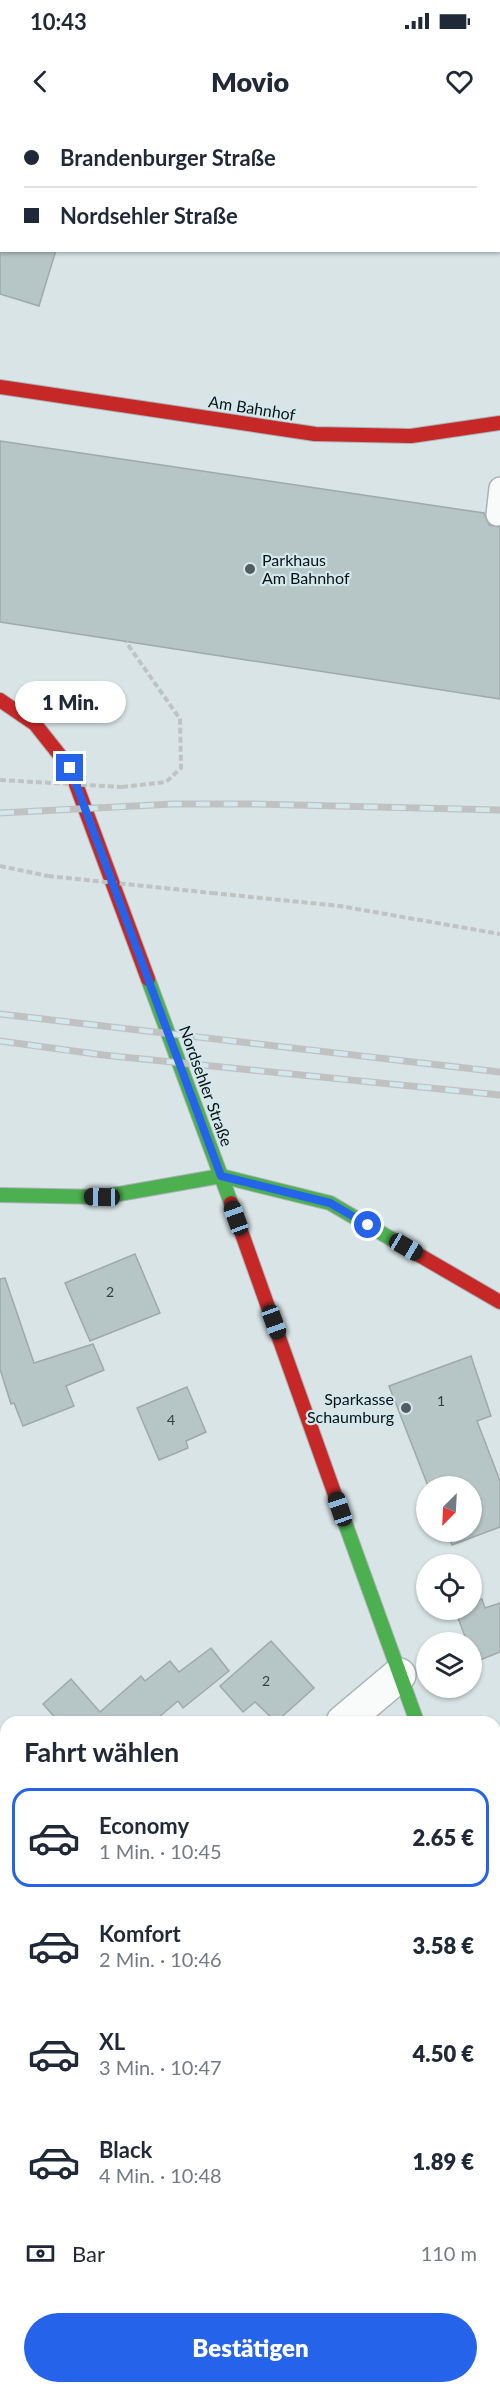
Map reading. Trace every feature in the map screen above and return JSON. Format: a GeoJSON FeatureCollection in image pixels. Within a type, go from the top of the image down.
{"type":"FeatureCollection","features":[{"type":"Feature","properties":{"kind":"main road","name":"Am Bahnhof"},"geometry":{"type":"LineString","coordinates":[[0,387],[315,434],[411,436],[500,423]]}},
{"type":"Feature","properties":{"kind":"main road","name":"Nordsehler Straße"},"geometry":{"type":"LineString","coordinates":[[0,700],[36,724],[70,768],[221,1176],[415,1716]]}},
{"type":"Feature","properties":{"kind":"main road"},"geometry":{"type":"LineString","coordinates":[[0,1195],[102,1197],[221,1176],[330,1203],[500,1302]]}},
{"type":"Feature","properties":{"kind":"street"},"geometry":{"type":"LineString","coordinates":[[350,1716],[399,1675]]}},
{"type":"Feature","properties":{"kind":"lane"},"geometry":{"type":"LineString","coordinates":[[497,515],[500,488]]}},
{"type":"Feature","properties":{"kind":"path"},"geometry":{"type":"LineString","coordinates":[[0,780],[122,787],[166,782],[181,768],[180,719],[126,642]]}},
{"type":"Feature","properties":{"kind":"path"},"geometry":{"type":"LineString","coordinates":[[0,866],[48,876],[340,906],[500,934]]}},
{"type":"Feature","properties":{"kind":"building"},"geometry":{"type":"Polygon","coordinates":[[[0,252],[55,252],[39,306],[0,294],[0,252]]]}},
{"type":"Feature","properties":{"kind":"building","name":"Parkhaus Am Bahnhof"},"geometry":{"type":"Polygon","coordinates":[[[0,441],[484,513],[489,525],[500,527],[500,699],[0,622],[0,441]]]}},
{"type":"Feature","properties":{"kind":"building"},"geometry":{"type":"Polygon","coordinates":[[[135,1254],[160,1313],[90,1341],[65,1283],[135,1254]]]}},
{"type":"Feature","properties":{"kind":"building"},"geometry":{"type":"Polygon","coordinates":[[[5,1278],[34,1363],[93,1344],[104,1370],[66,1386],[74,1406],[23,1426],[14,1403],[11,1404],[0,1369],[0,1279],[5,1278]]]}},
{"type":"Feature","properties":{"kind":"building"},"geometry":{"type":"Polygon","coordinates":[[[471,1356],[491,1416],[477,1421],[500,1481],[500,1527],[482,1534],[482,1476],[424,1476],[389,1386],[471,1356]]]}},
{"type":"Feature","properties":{"kind":"building"},"geometry":{"type":"Polygon","coordinates":[[[187,1387],[206,1432],[186,1441],[188,1448],[159,1460],[137,1408],[187,1387]]]}},
{"type":"Feature","properties":{"kind":"building"},"geometry":{"type":"Polygon","coordinates":[[[482,1599],[485,1608],[500,1603],[500,1652],[482,1659],[482,1632],[463,1632],[459,1620],[482,1620],[482,1599]]]}},
{"type":"Feature","properties":{"kind":"building"},"geometry":{"type":"Polygon","coordinates":[[[271,1641],[314,1688],[283,1716],[270,1716],[255,1702],[243,1712],[220,1686],[271,1641]]]}},
{"type":"Feature","properties":{"kind":"building"},"geometry":{"type":"Polygon","coordinates":[[[211,1648],[229,1671],[183,1708],[178,1701],[160,1716],[54,1716],[43,1704],[71,1679],[100,1712],[141,1676],[145,1681],[170,1661],[179,1672],[211,1648]]]}},
{"type":"Feature","properties":{"kind":"railway"},"geometry":{"type":"LineString","coordinates":[[0,813],[173,804],[500,810]]}},
{"type":"Feature","properties":{"kind":"railway"},"geometry":{"type":"LineString","coordinates":[[0,1014],[500,1072]]}},
{"type":"Feature","properties":{"kind":"railway"},"geometry":{"type":"LineString","coordinates":[[0,1041],[103,1055],[500,1095]]}},
{"type":"Feature","properties":{"kind":"traffic: fast"},"geometry":{"type":"LineString","coordinates":[[148,979],[231,1203]]}},
{"type":"Feature","properties":{"kind":"traffic: fast"},"geometry":{"type":"LineString","coordinates":[[0,1195],[102,1197],[221,1176],[330,1203],[400,1244]]}},
{"type":"Feature","properties":{"kind":"traffic: fast"},"geometry":{"type":"LineString","coordinates":[[340,1509],[415,1716]]}},
{"type":"Feature","properties":{"kind":"traffic: jam"},"geometry":{"type":"LineString","coordinates":[[0,387],[315,434],[411,436],[500,423]]}},
{"type":"Feature","properties":{"kind":"traffic: jam"},"geometry":{"type":"LineString","coordinates":[[0,700],[35,724],[70,768],[148,979]]}},
{"type":"Feature","properties":{"kind":"traffic: jam"},"geometry":{"type":"LineString","coordinates":[[231,1203],[340,1509]]}},
{"type":"Feature","properties":{"kind":"traffic: jam"},"geometry":{"type":"LineString","coordinates":[[400,1244],[500,1302]]}},
{"type":"Feature","properties":{"kind":"place","name":"Parkhaus Am Bahnhof"},"geometry":{"type":"Point","coordinates":[250,569]}},
{"type":"Feature","properties":{"kind":"place","name":"Sparkasse Schaumburg"},"geometry":{"type":"Point","coordinates":[406,1408]}},
{"type":"Feature","properties":{"kind":"route"},"geometry":{"type":"LineString","coordinates":[[70,768],[221,1176],[330,1203],[368,1225]]}}]}
